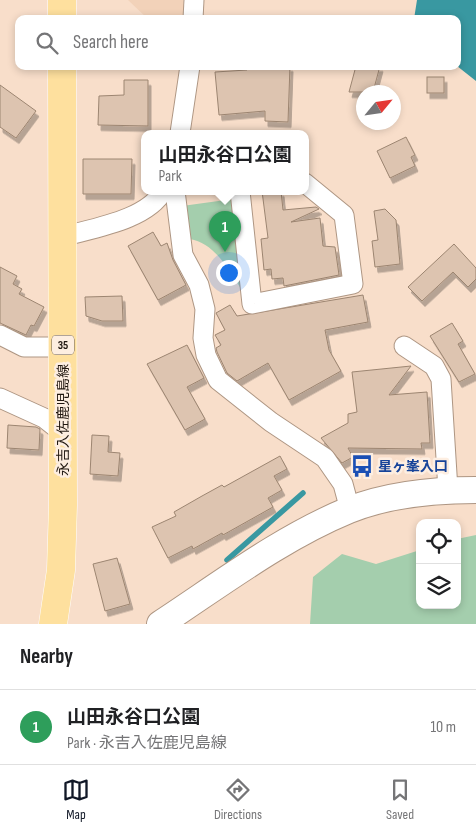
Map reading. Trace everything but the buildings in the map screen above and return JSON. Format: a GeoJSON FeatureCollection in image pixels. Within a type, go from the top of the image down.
{"type":"FeatureCollection","features":[{"type":"Feature","properties":{"kind":"main road"},"geometry":{"type":"LineString","coordinates":[[62,0],[62,15]]}},
{"type":"Feature","properties":{"kind":"main road","name":"永吉入佐鹿児島線"},"geometry":{"type":"LineString","coordinates":[[53,624],[61,570],[63,433],[62,70]]}},
{"type":"Feature","properties":{"kind":"street"},"geometry":{"type":"LineString","coordinates":[[193,15],[194,0]]}},
{"type":"Feature","properties":{"kind":"street"},"geometry":{"type":"LineString","coordinates":[[180,130],[189,70]]}},
{"type":"Feature","properties":{"kind":"street"},"geometry":{"type":"LineString","coordinates":[[240,195],[252,304],[353,284],[344,215],[309,186]]}},
{"type":"Feature","properties":{"kind":"street"},"geometry":{"type":"LineString","coordinates":[[62,237],[142,213],[160,195]]}},
{"type":"Feature","properties":{"kind":"street"},"geometry":{"type":"LineString","coordinates":[[176,195],[183,255],[199,285],[205,310],[203,338],[206,355],[218,380],[271,422],[325,458],[343,484],[350,510]]}},
{"type":"Feature","properties":{"kind":"street"},"geometry":{"type":"LineString","coordinates":[[0,335],[24,347],[63,347]]}},
{"type":"Feature","properties":{"kind":"street"},"geometry":{"type":"LineString","coordinates":[[160,624],[285,541],[350,510],[413,493],[467,488],[441,379],[434,366],[404,346]]}},
{"type":"Feature","properties":{"kind":"street"},"geometry":{"type":"LineString","coordinates":[[0,398],[44,418],[63,433]]}},
{"type":"Feature","properties":{"kind":"shaded area"},"geometry":{"type":"Polygon","coordinates":[[[128,0],[183,0],[184,15],[144,15],[128,0]]]}},
{"type":"Feature","properties":{"kind":"green space"},"geometry":{"type":"Polygon","coordinates":[[[233,199],[241,289],[226,265],[214,251],[199,241],[190,239],[182,206],[233,199]]]}},
{"type":"Feature","properties":{"kind":"green space"},"geometry":{"type":"Polygon","coordinates":[[[476,535],[476,624],[310,624],[313,577],[342,554],[376,564],[416,551],[416,609],[461,609],[461,538],[476,535]]]}},
{"type":"Feature","properties":{"kind":"water"},"geometry":{"type":"Polygon","coordinates":[[[417,0],[476,0],[476,81],[461,69],[461,15],[415,15],[417,0]]]}},
{"type":"Feature","properties":{"kind":"waterway"},"geometry":{"type":"LineString","coordinates":[[227,560],[303,493]]}},
{"type":"Feature","properties":{"kind":"place","name":"山田永谷口公園"},"geometry":{"type":"Point","coordinates":[225,252]}},
{"type":"Feature","properties":{"kind":"place","name":"星ヶ峯入口"},"geometry":{"type":"Point","coordinates":[362,466]}}]}
